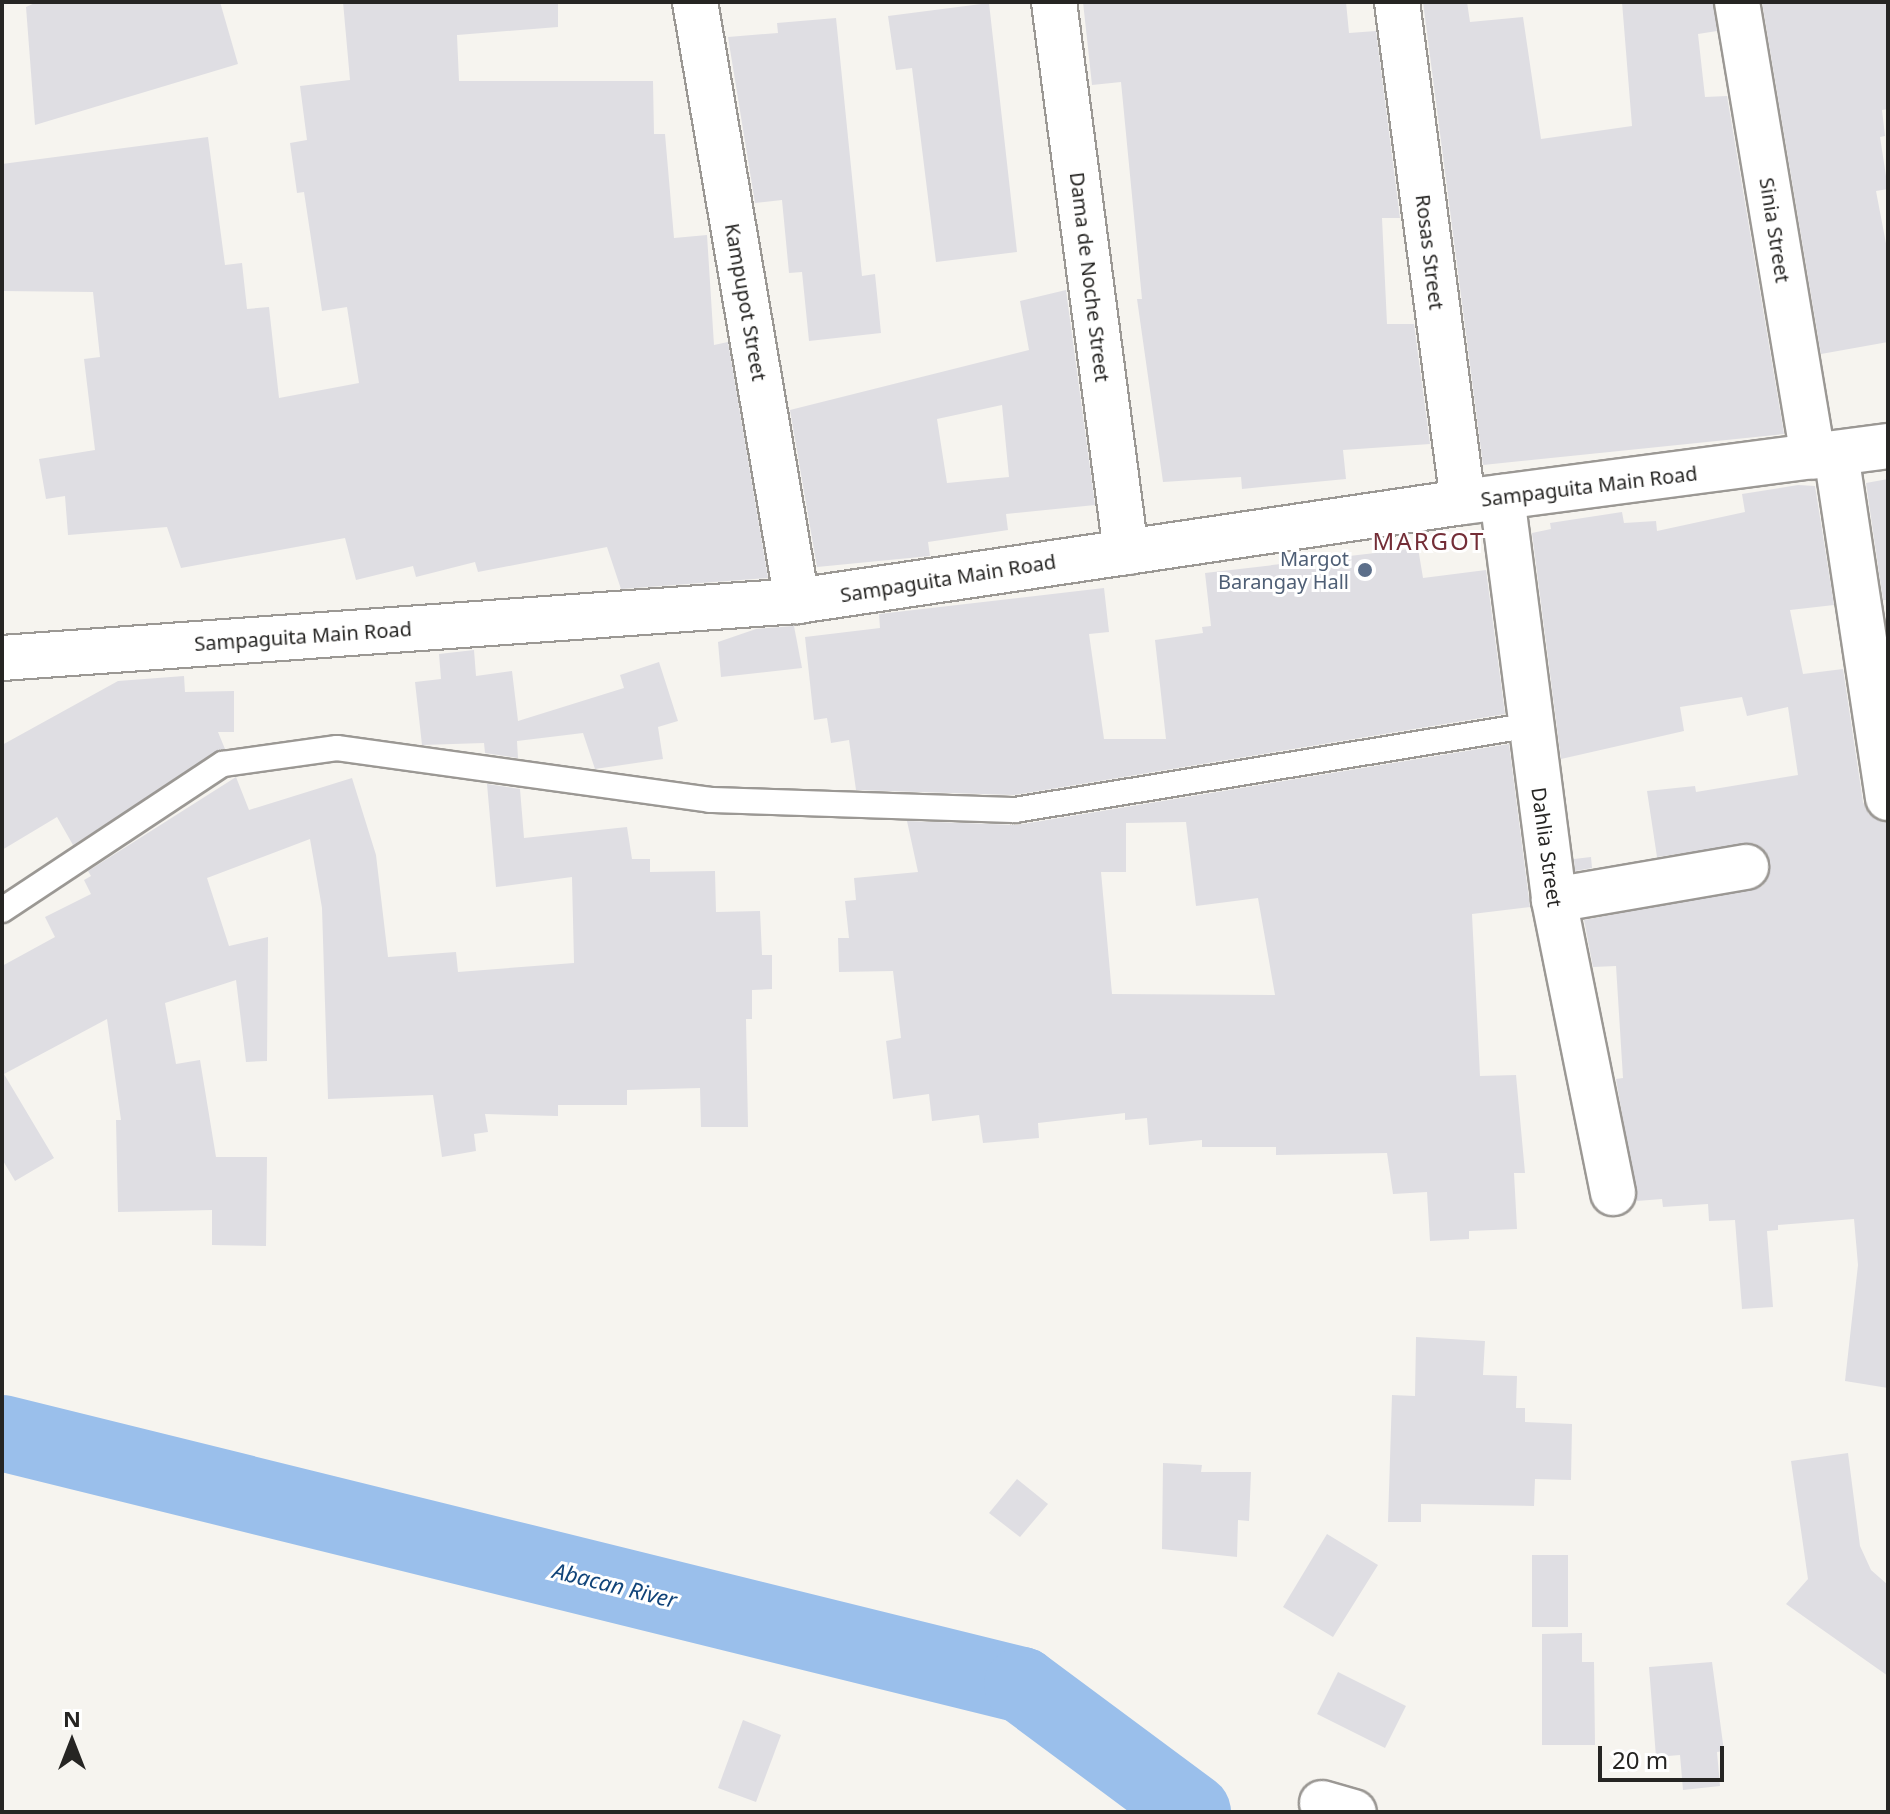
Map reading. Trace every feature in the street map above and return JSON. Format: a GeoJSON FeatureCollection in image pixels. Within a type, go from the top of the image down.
{"type":"FeatureCollection","features":[{"type":"Feature","properties":{"kind":"street","name":"Kampupot Street"},"geometry":{"type":"LineString","coordinates":[[695,2],[797,601]]}},
{"type":"Feature","properties":{"kind":"street","name":"Dama de Noche Street"},"geometry":{"type":"LineString","coordinates":[[1054,2],[1126,552]]}},
{"type":"Feature","properties":{"kind":"street","name":"Rosas Street"},"geometry":{"type":"LineString","coordinates":[[1397,2],[1482,500]]}},
{"type":"Feature","properties":{"kind":"street","name":"Sinia Street"},"geometry":{"type":"LineString","coordinates":[[1737,2],[1888,798]]}},
{"type":"Feature","properties":{"kind":"street","name":"Sampaguita Main Road"},"geometry":{"type":"LineString","coordinates":[[2,658],[797,601],[1482,500],[1888,446]]}},
{"type":"Feature","properties":{"kind":"street","name":"Dahlia Street"},"geometry":{"type":"LineString","coordinates":[[1482,500],[1532,725],[1554,900],[1613,1193]]}},
{"type":"Feature","properties":{"kind":"street"},"geometry":{"type":"LineString","coordinates":[[1554,900],[1746,867]]}},
{"type":"Feature","properties":{"kind":"lane"},"geometry":{"type":"LineString","coordinates":[[2,910],[223,764],[337,748],[710,800],[1015,810],[1532,725]]}},
{"type":"Feature","properties":{"kind":"building"},"geometry":{"type":"Polygon","coordinates":[[[37,2],[220,2],[238,64],[35,125],[26,7],[37,2]]]}},
{"type":"Feature","properties":{"kind":"building"},"geometry":{"type":"Polygon","coordinates":[[[343,2],[558,2],[558,27],[457,35],[459,81],[653,81],[654,134],[665,134],[674,238],[707,235],[714,345],[728,342],[768,578],[621,589],[607,547],[478,572],[475,562],[416,577],[413,566],[356,580],[345,538],[181,568],[167,527],[68,535],[65,496],[46,499],[39,459],[95,450],[84,359],[100,357],[93,292],[2,291],[2,164],[208,137],[225,265],[242,263],[247,309],[269,307],[279,398],[359,383],[347,307],[322,311],[304,192],[297,193],[290,143],[307,140],[300,86],[350,80],[343,2]]]}},
{"type":"Feature","properties":{"kind":"building"},"geometry":{"type":"Polygon","coordinates":[[[1083,2],[1346,2],[1349,33],[1376,31],[1400,218],[1382,218],[1387,324],[1414,324],[1430,444],[1343,450],[1346,479],[1242,489],[1241,477],[1163,482],[1137,299],[1142,299],[1121,82],[1092,85],[1083,2]]]}},
{"type":"Feature","properties":{"kind":"building"},"geometry":{"type":"Polygon","coordinates":[[[1423,2],[1467,2],[1470,22],[1523,17],[1541,139],[1632,126],[1622,2],[1713,2],[1717,31],[1698,34],[1705,97],[1727,96],[1784,434],[1483,465],[1423,2]]]}},
{"type":"Feature","properties":{"kind":"building"},"geometry":{"type":"Polygon","coordinates":[[[1762,2],[1888,2],[1888,109],[1882,110],[1885,136],[1880,137],[1888,189],[1876,191],[1888,254],[1888,342],[1821,354],[1762,2]]]}},
{"type":"Feature","properties":{"kind":"building"},"geometry":{"type":"Polygon","coordinates":[[[989,3],[1017,252],[936,262],[912,68],[896,70],[888,16],[989,3]]]}},
{"type":"Feature","properties":{"kind":"building"},"geometry":{"type":"Polygon","coordinates":[[[836,18],[862,276],[875,274],[881,333],[809,341],[802,272],[789,273],[782,200],[755,203],[728,37],[778,33],[777,23],[836,18]]]}},
{"type":"Feature","properties":{"kind":"building"},"geometry":{"type":"Polygon","coordinates":[[[1066,290],[1095,505],[1006,514],[1008,530],[928,542],[930,556],[817,567],[790,410],[1029,350],[1020,301],[1066,290]],[[1002,405],[937,419],[947,483],[1009,477],[1002,405]]]}},
{"type":"Feature","properties":{"kind":"building"},"geometry":{"type":"Polygon","coordinates":[[[1888,479],[1888,600],[1883,600],[1866,483],[1888,479]]]}},
{"type":"Feature","properties":{"kind":"building"},"geometry":{"type":"Polygon","coordinates":[[[1798,485],[1815,486],[1834,605],[1790,610],[1803,674],[1843,669],[1863,802],[1869,814],[1888,822],[1888,1388],[1845,1381],[1858,1265],[1854,1219],[1778,1225],[1778,1230],[1767,1231],[1773,1307],[1742,1309],[1735,1220],[1709,1221],[1708,1204],[1663,1207],[1662,1199],[1637,1201],[1616,1079],[1623,1078],[1616,966],[1593,967],[1584,920],[1763,886],[1770,862],[1754,843],[1657,857],[1647,791],[1695,786],[1696,792],[1798,775],[1788,707],[1747,716],[1742,697],[1680,707],[1684,731],[1561,759],[1532,533],[1551,529],[1550,523],[1622,512],[1624,523],[1656,521],[1657,531],[1745,512],[1742,494],[1798,485]]]}},
{"type":"Feature","properties":{"kind":"building"},"geometry":{"type":"Polygon","coordinates":[[[1418,548],[1423,578],[1486,570],[1505,714],[1014,795],[856,790],[849,740],[831,743],[827,718],[814,720],[805,637],[880,628],[879,614],[1104,588],[1109,632],[1089,634],[1104,739],[1166,739],[1155,640],[1203,633],[1202,627],[1211,626],[1205,573],[1418,548]]]}},
{"type":"Feature","properties":{"kind":"building"},"geometry":{"type":"Polygon","coordinates":[[[794,626],[802,668],[721,677],[718,642],[756,629],[794,626]]]}},
{"type":"Feature","properties":{"kind":"building"},"geometry":{"type":"Polygon","coordinates":[[[474,650],[476,676],[512,671],[518,721],[624,688],[620,675],[659,662],[678,721],[658,727],[663,759],[595,769],[583,733],[517,741],[518,758],[485,753],[484,743],[422,745],[415,682],[441,679],[439,654],[474,650]]]}},
{"type":"Feature","properties":{"kind":"building"},"geometry":{"type":"Polygon","coordinates":[[[184,676],[185,692],[234,691],[234,732],[218,732],[225,749],[73,845],[57,817],[2,850],[2,745],[118,681],[184,676]]]}},
{"type":"Feature","properties":{"kind":"building"},"geometry":{"type":"Polygon","coordinates":[[[1509,744],[1530,907],[1472,914],[1480,1076],[1516,1075],[1525,1173],[1514,1173],[1517,1229],[1469,1231],[1469,1239],[1430,1241],[1427,1192],[1393,1194],[1387,1153],[1276,1155],[1276,1147],[1202,1147],[1202,1140],[1149,1145],[1147,1118],[1125,1120],[1125,1113],[1038,1123],[1039,1138],[983,1143],[979,1115],[932,1121],[929,1094],[893,1099],[886,1041],[901,1038],[893,971],[839,972],[838,938],[849,938],[845,901],[856,900],[854,878],[918,872],[907,821],[1017,825],[1509,744]],[[1186,822],[1126,823],[1126,872],[1101,872],[1112,994],[1275,995],[1258,898],[1196,906],[1186,822]]]}},
{"type":"Feature","properties":{"kind":"building"},"geometry":{"type":"Polygon","coordinates":[[[236,777],[249,810],[352,778],[376,855],[388,957],[456,952],[458,972],[574,963],[572,877],[496,887],[487,784],[520,789],[524,838],[627,827],[632,859],[650,859],[650,872],[715,871],[716,912],[760,911],[762,955],[772,955],[772,989],[752,990],[752,1019],[746,1019],[748,1127],[701,1127],[700,1088],[627,1090],[627,1105],[558,1105],[558,1116],[485,1114],[488,1132],[474,1134],[476,1151],[442,1157],[433,1095],[328,1099],[322,908],[310,839],[207,878],[229,946],[268,937],[267,1061],[246,1062],[236,980],[165,1003],[176,1064],[200,1060],[216,1157],[267,1157],[266,1246],[212,1245],[212,1210],[118,1212],[116,1120],[121,1120],[107,1019],[4,1074],[54,1158],[15,1181],[2,1159],[2,966],[55,937],[45,917],[91,894],[84,880],[91,876],[88,871],[236,777]]]}},
{"type":"Feature","properties":{"kind":"building"},"geometry":{"type":"Polygon","coordinates":[[[1591,857],[1592,868],[1575,871],[1574,859],[1591,857]]]}},
{"type":"Feature","properties":{"kind":"building"},"geometry":{"type":"Polygon","coordinates":[[[1416,1337],[1485,1341],[1483,1375],[1517,1376],[1516,1408],[1525,1408],[1525,1422],[1572,1424],[1571,1480],[1535,1479],[1534,1506],[1421,1504],[1421,1522],[1388,1522],[1392,1395],[1415,1396],[1416,1337]]]}},
{"type":"Feature","properties":{"kind":"building"},"geometry":{"type":"Polygon","coordinates":[[[1848,1453],[1860,1546],[1871,1570],[1888,1585],[1888,1676],[1786,1604],[1808,1579],[1791,1461],[1848,1453]]]}},
{"type":"Feature","properties":{"kind":"building"},"geometry":{"type":"Polygon","coordinates":[[[1163,1463],[1202,1465],[1201,1472],[1251,1472],[1249,1521],[1238,1520],[1237,1557],[1162,1549],[1163,1463]]]}},
{"type":"Feature","properties":{"kind":"building"},"geometry":{"type":"Polygon","coordinates":[[[1017,1479],[1048,1504],[1020,1537],[989,1513],[1017,1479]]]}},
{"type":"Feature","properties":{"kind":"building"},"geometry":{"type":"Polygon","coordinates":[[[1327,1534],[1378,1565],[1333,1637],[1283,1607],[1327,1534]]]}},
{"type":"Feature","properties":{"kind":"building"},"geometry":{"type":"Polygon","coordinates":[[[1532,1555],[1568,1555],[1568,1627],[1532,1627],[1532,1555]]]}},
{"type":"Feature","properties":{"kind":"building"},"geometry":{"type":"Polygon","coordinates":[[[1582,1633],[1582,1662],[1594,1662],[1595,1745],[1542,1745],[1542,1634],[1582,1633]]]}},
{"type":"Feature","properties":{"kind":"building"},"geometry":{"type":"Polygon","coordinates":[[[1712,1662],[1724,1751],[1717,1752],[1720,1786],[1683,1790],[1680,1755],[1656,1757],[1649,1667],[1712,1662]]]}},
{"type":"Feature","properties":{"kind":"building"},"geometry":{"type":"Polygon","coordinates":[[[1338,1672],[1406,1706],[1385,1748],[1317,1714],[1338,1672]]]}},
{"type":"Feature","properties":{"kind":"building"},"geometry":{"type":"Polygon","coordinates":[[[743,1720],[781,1735],[756,1802],[718,1788],[743,1720]]]}},
{"type":"Feature","properties":{"kind":"waterway","name":"Abacan River"},"geometry":{"type":"LineString","coordinates":[[2,1433],[1022,1685],[1193,1812]]}},
{"type":"Feature","properties":{"kind":"place","name":"Margot Barangay Hall"},"geometry":{"type":"Point","coordinates":[1365,570]}},
{"type":"Feature","properties":{"kind":"district","name":"MARGOT"},"geometry":{"type":"Point","coordinates":[1429,541]}}]}
